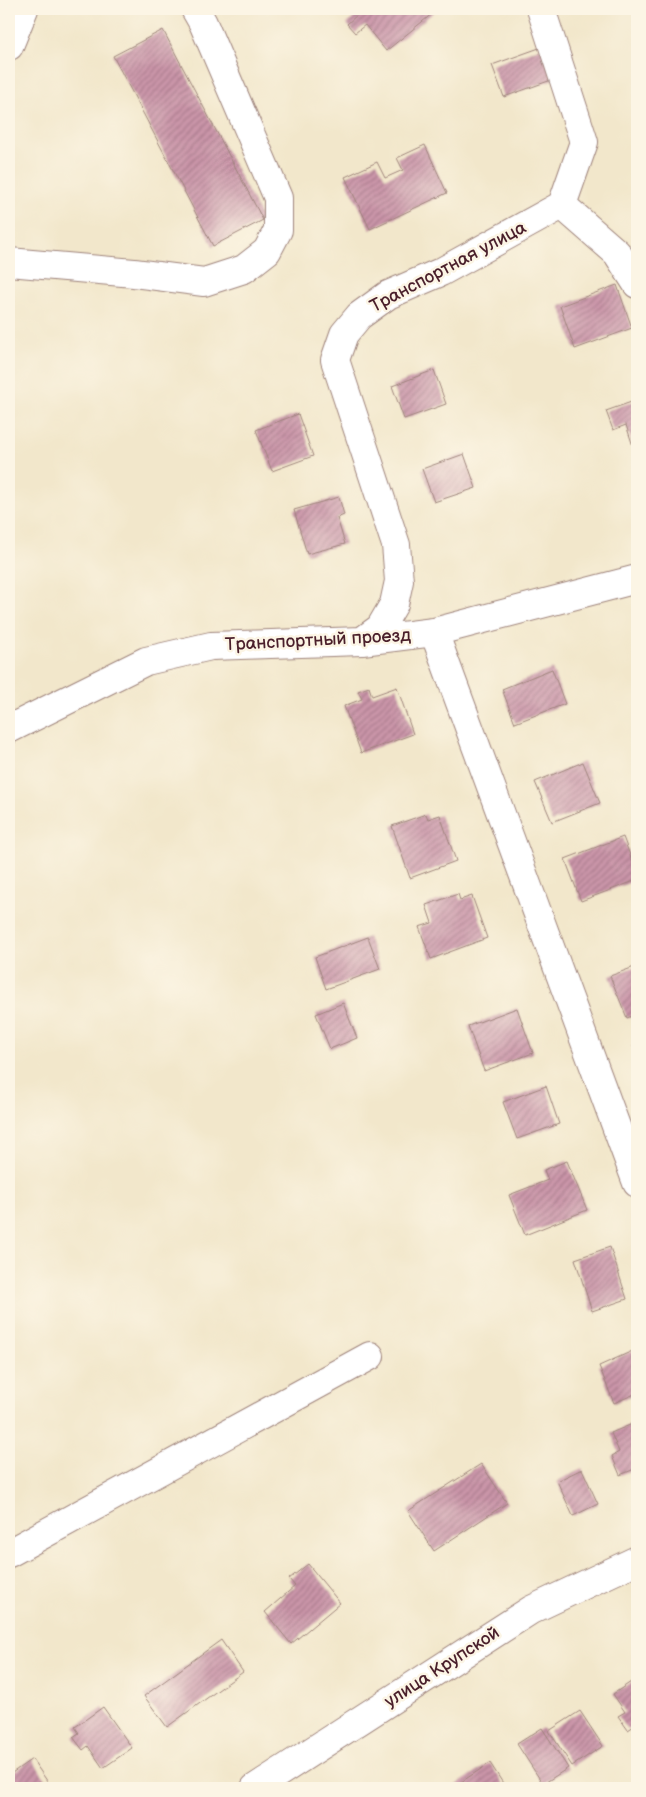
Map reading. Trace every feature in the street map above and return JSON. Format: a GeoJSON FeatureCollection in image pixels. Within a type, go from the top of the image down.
{"type":"FeatureCollection","features":[{"type":"Feature","properties":{"kind":"street"},"geometry":{"type":"LineString","coordinates":[[9,46],[24,9]]}},
{"type":"Feature","properties":{"kind":"street"},"geometry":{"type":"LineString","coordinates":[[9,262],[134,273],[204,282],[244,269],[267,251],[278,230],[278,198],[204,23],[195,9]]}},
{"type":"Feature","properties":{"kind":"street"},"geometry":{"type":"LineString","coordinates":[[540,9],[584,142],[562,205],[616,253],[637,284]]}},
{"type":"Feature","properties":{"kind":"street","name":"Транспортная улица"},"geometry":{"type":"LineString","coordinates":[[362,641],[380,628],[394,604],[399,581],[396,545],[335,360],[344,334],[358,316],[388,295],[441,272],[562,205]]}},
{"type":"Feature","properties":{"kind":"street","name":"Транспортный проезд"},"geometry":{"type":"LineString","coordinates":[[9,730],[146,661],[211,646],[362,641],[434,632],[637,579]]}},
{"type":"Feature","properties":{"kind":"street"},"geometry":{"type":"LineString","coordinates":[[434,632],[637,1183]]}},
{"type":"Feature","properties":{"kind":"street"},"geometry":{"type":"LineString","coordinates":[[9,1552],[370,1356]]}},
{"type":"Feature","properties":{"kind":"street","name":"улица Крупской"},"geometry":{"type":"LineString","coordinates":[[255,1788],[531,1610],[637,1560]]}},
{"type":"Feature","properties":{"kind":"building"},"geometry":{"type":"Polygon","coordinates":[[[358,9],[438,9],[386,51],[365,25],[355,33],[347,24],[357,15],[354,12],[358,9]]]}},
{"type":"Feature","properties":{"kind":"building"},"geometry":{"type":"Polygon","coordinates":[[[163,30],[263,220],[213,246],[113,56],[163,30]]]}},
{"type":"Feature","properties":{"kind":"building"},"geometry":{"type":"Polygon","coordinates":[[[542,47],[554,79],[504,97],[492,65],[542,47]]]}},
{"type":"Feature","properties":{"kind":"building"},"geometry":{"type":"Polygon","coordinates":[[[425,145],[447,193],[370,229],[345,177],[377,162],[385,178],[403,170],[397,158],[425,145]]]}},
{"type":"Feature","properties":{"kind":"building"},"geometry":{"type":"Polygon","coordinates":[[[617,285],[632,328],[575,349],[560,306],[617,285]]]}},
{"type":"Feature","properties":{"kind":"building"},"geometry":{"type":"Polygon","coordinates":[[[434,370],[446,404],[404,419],[392,386],[434,370]]]}},
{"type":"Feature","properties":{"kind":"building"},"geometry":{"type":"Polygon","coordinates":[[[637,400],[637,451],[635,452],[626,425],[613,430],[606,411],[637,400]]]}},
{"type":"Feature","properties":{"kind":"building"},"geometry":{"type":"Polygon","coordinates":[[[298,414],[313,456],[272,471],[256,430],[298,414]]]}},
{"type":"Feature","properties":{"kind":"building"},"geometry":{"type":"Polygon","coordinates":[[[464,454],[476,488],[434,502],[422,469],[464,454]]]}},
{"type":"Feature","properties":{"kind":"building"},"geometry":{"type":"Polygon","coordinates":[[[339,497],[344,515],[337,518],[345,544],[307,554],[294,510],[339,497]]]}},
{"type":"Feature","properties":{"kind":"building"},"geometry":{"type":"Polygon","coordinates":[[[552,669],[565,704],[515,723],[502,689],[552,669]]]}},
{"type":"Feature","properties":{"kind":"building"},"geometry":{"type":"Polygon","coordinates":[[[369,687],[372,696],[397,687],[413,734],[361,753],[344,706],[362,699],[358,691],[369,687]]]}},
{"type":"Feature","properties":{"kind":"building"},"geometry":{"type":"Polygon","coordinates":[[[583,762],[600,803],[552,822],[535,782],[583,762]]]}},
{"type":"Feature","properties":{"kind":"building"},"geometry":{"type":"Polygon","coordinates":[[[426,814],[428,819],[440,815],[456,861],[410,878],[392,826],[426,814]]]}},
{"type":"Feature","properties":{"kind":"building"},"geometry":{"type":"Polygon","coordinates":[[[623,837],[637,874],[637,880],[581,901],[565,859],[623,837]]]}},
{"type":"Feature","properties":{"kind":"building"},"geometry":{"type":"Polygon","coordinates":[[[458,894],[460,900],[472,896],[487,938],[431,959],[419,927],[432,923],[426,905],[458,894]]]}},
{"type":"Feature","properties":{"kind":"building"},"geometry":{"type":"Polygon","coordinates":[[[368,937],[380,969],[326,989],[315,957],[368,937]]]}},
{"type":"Feature","properties":{"kind":"building"},"geometry":{"type":"Polygon","coordinates":[[[637,966],[637,1014],[627,1018],[610,976],[637,966]]]}},
{"type":"Feature","properties":{"kind":"building"},"geometry":{"type":"Polygon","coordinates":[[[343,1003],[357,1038],[330,1049],[316,1014],[343,1003]]]}},
{"type":"Feature","properties":{"kind":"building"},"geometry":{"type":"Polygon","coordinates":[[[517,1008],[533,1053],[484,1071],[468,1026],[517,1008]]]}},
{"type":"Feature","properties":{"kind":"building"},"geometry":{"type":"Polygon","coordinates":[[[637,1044],[637,1056],[633,1046],[637,1044]]]}},
{"type":"Feature","properties":{"kind":"building"},"geometry":{"type":"Polygon","coordinates":[[[546,1086],[559,1124],[517,1139],[503,1102],[546,1086]]]}},
{"type":"Feature","properties":{"kind":"building"},"geometry":{"type":"Polygon","coordinates":[[[567,1161],[587,1210],[525,1235],[509,1195],[548,1180],[544,1170],[567,1161]]]}},
{"type":"Feature","properties":{"kind":"building"},"geometry":{"type":"Polygon","coordinates":[[[610,1247],[627,1299],[592,1311],[575,1259],[610,1247]]]}},
{"type":"Feature","properties":{"kind":"building"},"geometry":{"type":"Polygon","coordinates":[[[637,1349],[637,1393],[614,1403],[599,1366],[637,1349]]]}},
{"type":"Feature","properties":{"kind":"building"},"geometry":{"type":"Polygon","coordinates":[[[637,1422],[637,1468],[620,1475],[612,1456],[619,1452],[611,1433],[637,1422]]]}},
{"type":"Feature","properties":{"kind":"building"},"geometry":{"type":"Polygon","coordinates":[[[481,1464],[507,1503],[434,1551],[408,1511],[481,1464]]]}},
{"type":"Feature","properties":{"kind":"building"},"geometry":{"type":"Polygon","coordinates":[[[582,1469],[598,1504],[573,1516],[557,1481],[582,1469]]]}},
{"type":"Feature","properties":{"kind":"building"},"geometry":{"type":"Polygon","coordinates":[[[308,1564],[340,1603],[291,1644],[265,1612],[295,1586],[289,1579],[308,1564]]]}},
{"type":"Feature","properties":{"kind":"building"},"geometry":{"type":"Polygon","coordinates":[[[221,1640],[243,1672],[167,1727],[144,1696],[221,1640]]]}},
{"type":"Feature","properties":{"kind":"building"},"geometry":{"type":"Polygon","coordinates":[[[637,1678],[637,1731],[634,1726],[628,1730],[618,1716],[625,1712],[613,1694],[637,1678]]]}},
{"type":"Feature","properties":{"kind":"building"},"geometry":{"type":"Polygon","coordinates":[[[103,1707],[132,1748],[103,1768],[88,1746],[83,1750],[73,1737],[79,1733],[75,1727],[103,1707]]]}},
{"type":"Feature","properties":{"kind":"building"},"geometry":{"type":"Polygon","coordinates":[[[580,1711],[603,1746],[572,1766],[549,1731],[580,1711]]]}},
{"type":"Feature","properties":{"kind":"building"},"geometry":{"type":"Polygon","coordinates":[[[542,1728],[568,1768],[543,1784],[517,1744],[542,1728]]]}},
{"type":"Feature","properties":{"kind":"building"},"geometry":{"type":"Polygon","coordinates":[[[32,1759],[52,1788],[9,1788],[9,1775],[32,1759]]]}},
{"type":"Feature","properties":{"kind":"building"},"geometry":{"type":"Polygon","coordinates":[[[490,1763],[506,1788],[452,1788],[490,1763]]]}}]}
